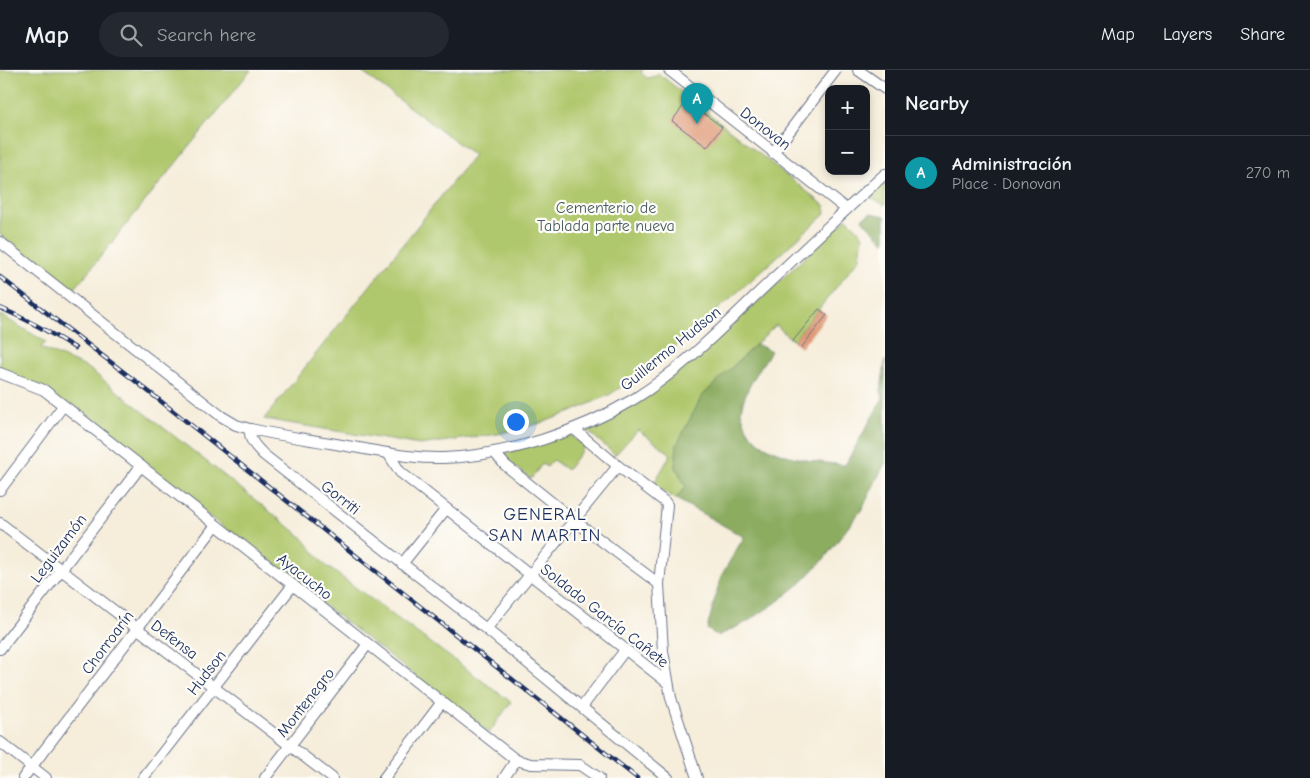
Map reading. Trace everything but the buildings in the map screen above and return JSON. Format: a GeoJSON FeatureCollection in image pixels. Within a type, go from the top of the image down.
{"type":"FeatureCollection","features":[{"type":"Feature","properties":{"kind":"street","name":"Donovan"},"geometry":{"type":"LineString","coordinates":[[669,70],[846,210]]}},
{"type":"Feature","properties":{"kind":"street"},"geometry":{"type":"LineString","coordinates":[[773,153],[836,70]]}},
{"type":"Feature","properties":{"kind":"street"},"geometry":{"type":"LineString","coordinates":[[858,70],[885,89]]}},
{"type":"Feature","properties":{"kind":"street","name":"Guillermo Hudson"},"geometry":{"type":"LineString","coordinates":[[250,429],[388,453],[443,458],[494,452],[574,429],[613,411],[635,398],[715,335],[885,174]]}},
{"type":"Feature","properties":{"kind":"street"},"geometry":{"type":"LineString","coordinates":[[0,242],[221,416],[236,425],[250,429]]}},
{"type":"Feature","properties":{"kind":"street","name":"Ayacucho"},"geometry":{"type":"LineString","coordinates":[[0,374],[44,390],[516,760],[531,764],[580,765],[599,778]]}},
{"type":"Feature","properties":{"kind":"street"},"geometry":{"type":"LineString","coordinates":[[0,490],[63,406]]}},
{"type":"Feature","properties":{"kind":"street","name":"Gorriti"},"geometry":{"type":"LineString","coordinates":[[250,429],[249,436],[264,455],[486,629],[668,778]]}},
{"type":"Feature","properties":{"kind":"street"},"geometry":{"type":"LineString","coordinates":[[574,429],[665,502],[668,510],[658,584],[663,651],[676,716],[697,778]]}},
{"type":"Feature","properties":{"kind":"street"},"geometry":{"type":"LineString","coordinates":[[494,452],[505,466],[658,584]]}},
{"type":"Feature","properties":{"kind":"street","name":"Soldado García Cañete"},"geometry":{"type":"LineString","coordinates":[[388,453],[400,472],[668,683]]}},
{"type":"Feature","properties":{"kind":"street","name":"Leguizamón"},"geometry":{"type":"LineString","coordinates":[[0,649],[141,466]]}},
{"type":"Feature","properties":{"kind":"street"},"geometry":{"type":"LineString","coordinates":[[486,629],[618,466]]}},
{"type":"Feature","properties":{"kind":"street"},"geometry":{"type":"LineString","coordinates":[[402,564],[446,509]]}},
{"type":"Feature","properties":{"kind":"street","name":"Defensa"},"geometry":{"type":"LineString","coordinates":[[0,523],[332,778]]}},
{"type":"Feature","properties":{"kind":"street","name":"Chorroarín"},"geometry":{"type":"LineString","coordinates":[[23,778],[216,525]]}},
{"type":"Feature","properties":{"kind":"street","name":"Hudson"},"geometry":{"type":"LineString","coordinates":[[143,778],[293,586]]}},
{"type":"Feature","properties":{"kind":"street","name":"Montenegro"},"geometry":{"type":"LineString","coordinates":[[265,778],[368,644]]}},
{"type":"Feature","properties":{"kind":"street"},"geometry":{"type":"LineString","coordinates":[[582,707],[625,650]]}},
{"type":"Feature","properties":{"kind":"street"},"geometry":{"type":"LineString","coordinates":[[384,778],[442,702]]}},
{"type":"Feature","properties":{"kind":"street"},"geometry":{"type":"LineString","coordinates":[[0,742],[46,778]]}},
{"type":"Feature","properties":{"kind":"street"},"geometry":{"type":"LineString","coordinates":[[504,778],[516,760]]}},
{"type":"Feature","properties":{"kind":"green space"},"geometry":{"type":"Polygon","coordinates":[[[0,70],[251,70],[72,292],[0,235],[0,70]]]}},
{"type":"Feature","properties":{"kind":"green space","name":"Cementerio de Tablada parte nueva"},"geometry":{"type":"Polygon","coordinates":[[[359,70],[643,70],[641,73],[647,78],[656,76],[658,73],[825,206],[825,214],[685,339],[647,370],[609,395],[541,423],[498,434],[420,445],[264,419],[474,155],[359,70]]]}},
{"type":"Feature","properties":{"kind":"green space"},"geometry":{"type":"Polygon","coordinates":[[[885,182],[885,205],[869,197],[885,182]]]}},
{"type":"Feature","properties":{"kind":"green space"},"geometry":{"type":"Polygon","coordinates":[[[870,213],[885,216],[885,243],[861,219],[870,213]]]}},
{"type":"Feature","properties":{"kind":"green space"},"geometry":{"type":"Polygon","coordinates":[[[847,218],[863,235],[860,258],[793,341],[776,325],[702,396],[675,465],[686,487],[676,499],[653,485],[671,454],[638,430],[615,455],[586,429],[644,396],[712,344],[847,218]]]}},
{"type":"Feature","properties":{"kind":"green space"},"geometry":{"type":"Polygon","coordinates":[[[0,315],[46,342],[41,348],[88,368],[302,537],[325,565],[511,702],[489,733],[46,390],[0,371],[0,315]]]}},
{"type":"Feature","properties":{"kind":"green space"},"geometry":{"type":"Polygon","coordinates":[[[756,344],[771,351],[753,379],[743,402],[741,413],[750,433],[772,450],[802,459],[832,464],[845,465],[883,398],[881,391],[885,360],[885,463],[862,509],[824,559],[802,582],[747,622],[718,636],[707,629],[721,576],[744,537],[676,499],[686,487],[675,465],[677,444],[702,396],[756,344]]]}},
{"type":"Feature","properties":{"kind":"green space"},"geometry":{"type":"Polygon","coordinates":[[[569,434],[585,446],[567,470],[553,460],[547,467],[542,464],[531,479],[504,458],[505,453],[569,434]]]}},
{"type":"Feature","properties":{"kind":"railway"},"geometry":{"type":"LineString","coordinates":[[0,277],[134,380],[637,778]]}},
{"type":"Feature","properties":{"kind":"railway"},"geometry":{"type":"LineString","coordinates":[[0,308],[39,326],[75,348]]}},
{"type":"Feature","properties":{"kind":"place","name":"Administración"},"geometry":{"type":"Point","coordinates":[697,124]}},
{"type":"Feature","properties":{"kind":"district","name":"GENERAL SAN MARTIN"},"geometry":{"type":"Point","coordinates":[545,524]}}]}
